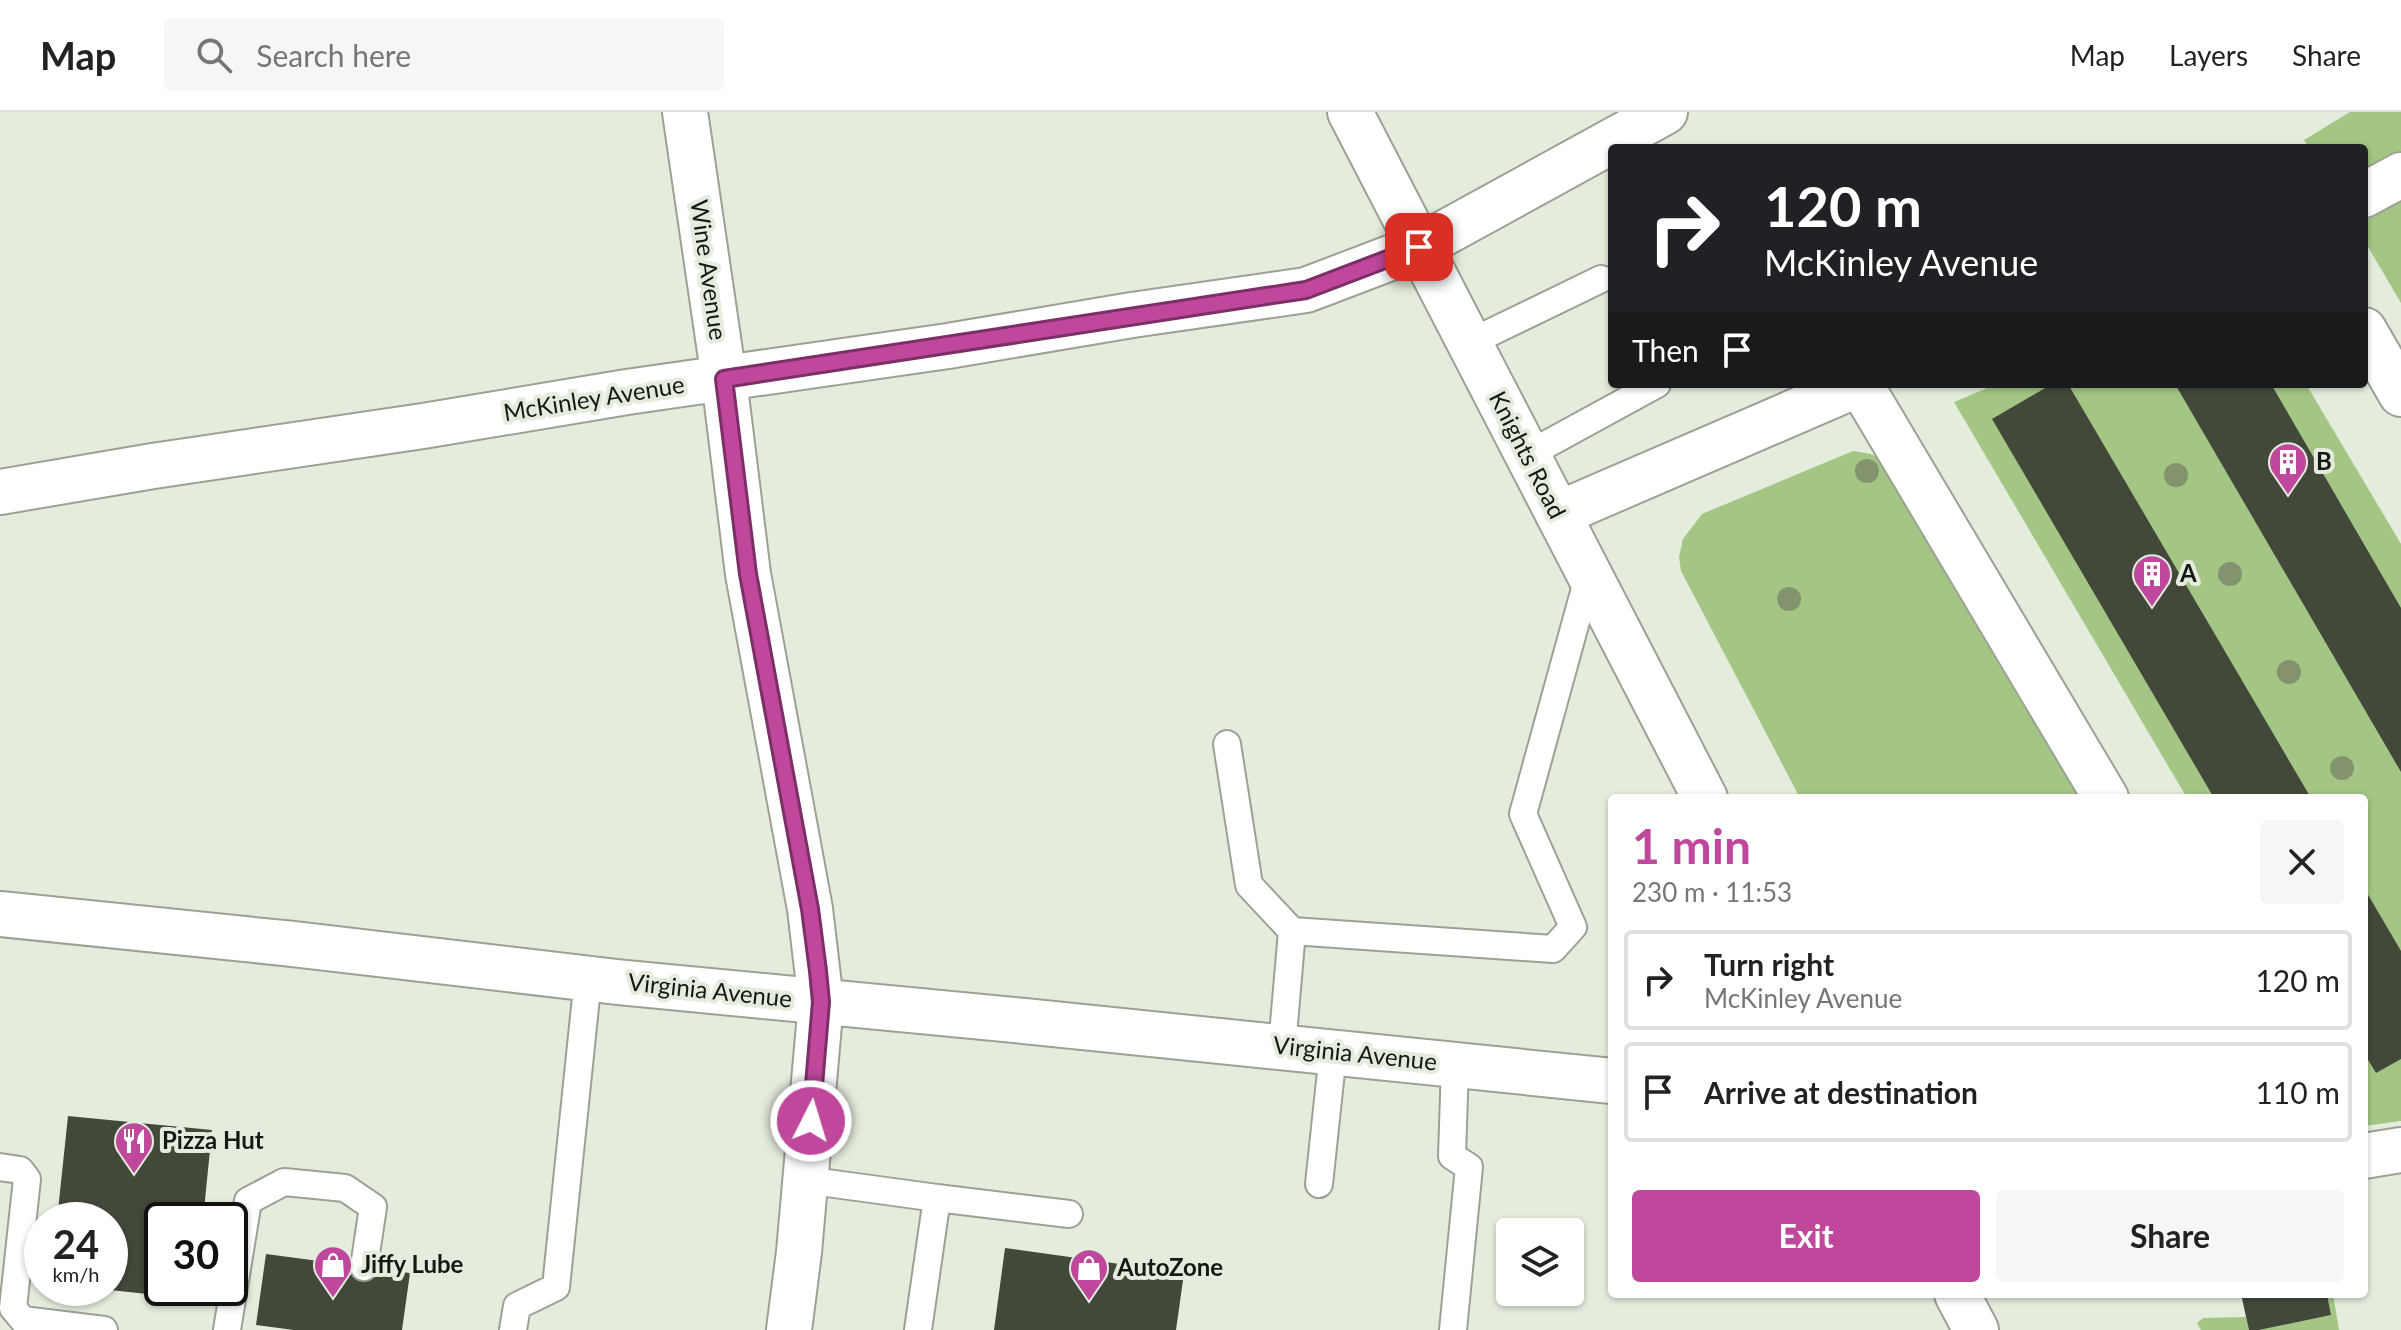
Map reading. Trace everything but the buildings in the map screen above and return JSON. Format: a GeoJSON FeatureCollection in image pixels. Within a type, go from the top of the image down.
{"type":"FeatureCollection","features":[{"type":"Feature","properties":{"kind":"street","name":"Wine Avenue"},"geometry":{"type":"LineString","coordinates":[[685,112],[724,379],[748,574],[810,909],[821,1002],[789,1330]]}},
{"type":"Feature","properties":{"kind":"street","name":"Knights Road"},"geometry":{"type":"LineString","coordinates":[[1350,112],[1703,794]]}},
{"type":"Feature","properties":{"kind":"street","name":"McKinley Avenue"},"geometry":{"type":"LineString","coordinates":[[0,492],[1306,290],[1419,247],[1665,112]]}},
{"type":"Feature","properties":{"kind":"street"},"geometry":{"type":"LineString","coordinates":[[2368,193],[2401,175]]}},
{"type":"Feature","properties":{"kind":"street"},"geometry":{"type":"LineString","coordinates":[[2368,337],[2401,394]]}},
{"type":"Feature","properties":{"kind":"street"},"geometry":{"type":"LineString","coordinates":[[1558,514],[1851,388]]}},
{"type":"Feature","properties":{"kind":"street"},"geometry":{"type":"LineString","coordinates":[[1862,388],[2104,794]]}},
{"type":"Feature","properties":{"kind":"street","name":"Virginia Avenue"},"geometry":{"type":"LineString","coordinates":[[0,914],[588,978],[1608,1081]]}},
{"type":"Feature","properties":{"kind":"street"},"geometry":{"type":"LineString","coordinates":[[2368,1155],[2401,1150]]}},
{"type":"Feature","properties":{"kind":"street"},"geometry":{"type":"LineString","coordinates":[[1959,1298],[1976,1330]]}},
{"type":"Feature","properties":{"kind":"lane"},"geometry":{"type":"LineString","coordinates":[[1469,343],[1601,279]]}},
{"type":"Feature","properties":{"kind":"lane"},"geometry":{"type":"LineString","coordinates":[[1527,455],[1650,388]]}},
{"type":"Feature","properties":{"kind":"lane"},"geometry":{"type":"LineString","coordinates":[[1227,744],[1249,885],[1292,931],[1553,949],[1573,927],[1523,814],[1589,574]]}},
{"type":"Feature","properties":{"kind":"lane"},"geometry":{"type":"LineString","coordinates":[[1282,1047],[1292,931]]}},
{"type":"Feature","properties":{"kind":"lane"},"geometry":{"type":"LineString","coordinates":[[513,1330],[517,1306],[556,1287],[588,978]]}},
{"type":"Feature","properties":{"kind":"lane"},"geometry":{"type":"LineString","coordinates":[[1319,1184],[1333,1053]]}},
{"type":"Feature","properties":{"kind":"lane"},"geometry":{"type":"LineString","coordinates":[[1453,1330],[1469,1167],[1452,1156],[1455,1065]]}},
{"type":"Feature","properties":{"kind":"lane"},"geometry":{"type":"LineString","coordinates":[[0,1167],[20,1170],[27,1179],[13,1308],[23,1320],[104,1330]]}},
{"type":"Feature","properties":{"kind":"lane"},"geometry":{"type":"LineString","coordinates":[[805,1180],[1069,1214]]}},
{"type":"Feature","properties":{"kind":"lane"},"geometry":{"type":"LineString","coordinates":[[227,1330],[248,1201],[284,1182],[345,1188],[373,1207],[364,1267]]}},
{"type":"Feature","properties":{"kind":"lane"},"geometry":{"type":"LineString","coordinates":[[918,1330],[937,1198]]}},
{"type":"Feature","properties":{"kind":"green space"},"geometry":{"type":"Polygon","coordinates":[[[2350,112],[2401,112],[2401,163],[2368,181],[2368,144],[2306,144],[2304,140],[2350,112]]]}},
{"type":"Feature","properties":{"kind":"green space"},"geometry":{"type":"Polygon","coordinates":[[[2401,191],[2401,303],[2368,247],[2368,209],[2401,191]]]}},
{"type":"Feature","properties":{"kind":"green space"},"geometry":{"type":"Polygon","coordinates":[[[1987,388],[2308,388],[2401,544],[2401,1121],[2368,1125],[2368,794],[2185,794],[1954,402],[1987,388]]]}},
{"type":"Feature","properties":{"kind":"green space"},"geometry":{"type":"Polygon","coordinates":[[[1853,451],[1871,454],[1890,464],[2085,794],[1798,794],[1681,571],[1679,557],[1683,539],[1702,514],[1853,451]]]}},
{"type":"Feature","properties":{"kind":"green space"},"geometry":{"type":"Polygon","coordinates":[[[2328,1298],[2334,1298],[2339,1330],[2259,1330],[2331,1315],[2328,1298]]]}},
{"type":"Feature","properties":{"kind":"green space"},"geometry":{"type":"Polygon","coordinates":[[[2246,1317],[2249,1330],[2201,1330],[2197,1323],[2203,1318],[2246,1317]]]}},
{"type":"Feature","properties":{"kind":"place","name":"B"},"geometry":{"type":"Point","coordinates":[2288,496]}},
{"type":"Feature","properties":{"kind":"place","name":"A"},"geometry":{"type":"Point","coordinates":[2152,608]}},
{"type":"Feature","properties":{"kind":"place","name":"Pizza Hut"},"geometry":{"type":"Point","coordinates":[134,1175]}},
{"type":"Feature","properties":{"kind":"place","name":"Jiffy Lube"},"geometry":{"type":"Point","coordinates":[333,1299]}},
{"type":"Feature","properties":{"kind":"place","name":"AutoZone"},"geometry":{"type":"Point","coordinates":[1089,1302]}},
{"type":"Feature","properties":{"kind":"route"},"geometry":{"type":"LineString","coordinates":[[811,1121],[821,1002],[818,971],[810,909],[748,574],[724,379],[1306,290],[1419,247]]}}]}
